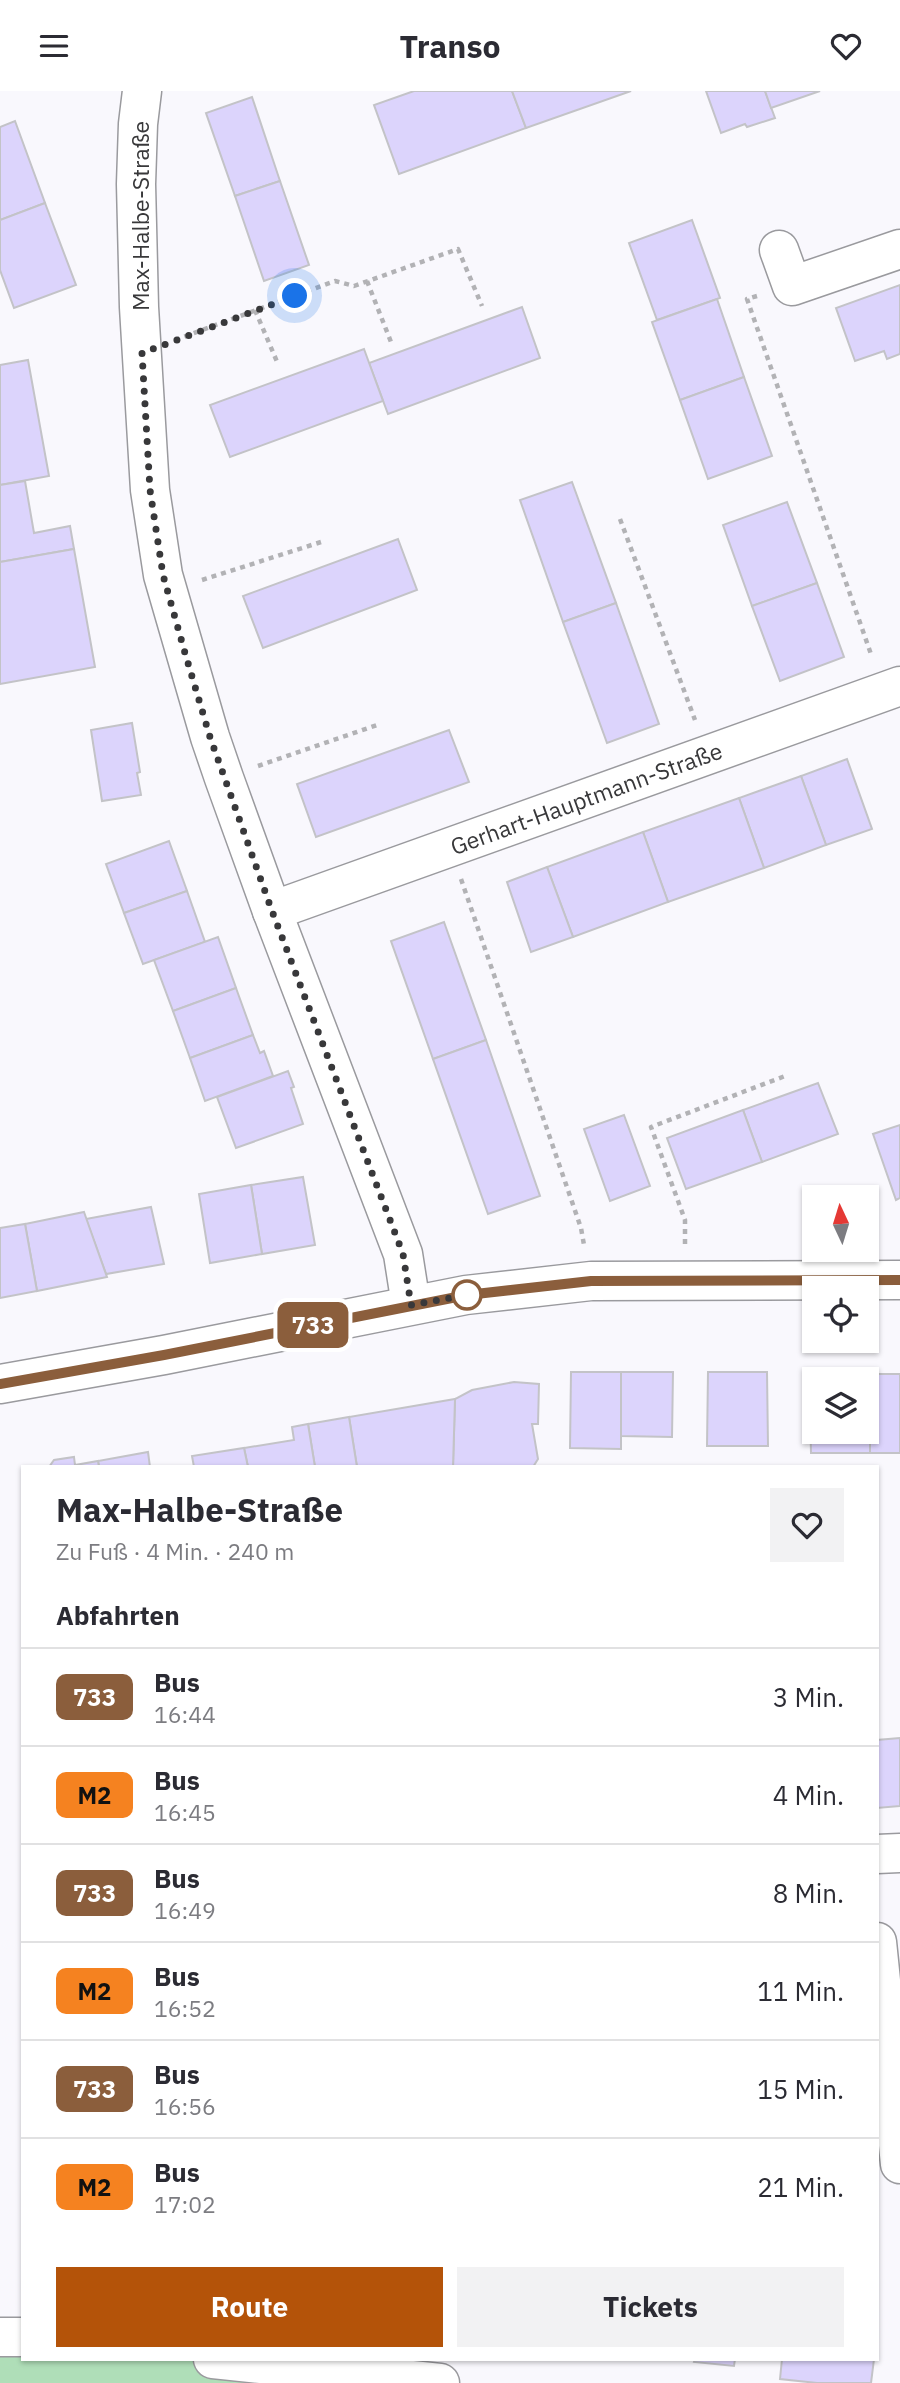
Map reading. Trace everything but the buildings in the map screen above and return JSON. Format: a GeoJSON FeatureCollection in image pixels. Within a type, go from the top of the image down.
{"type":"FeatureCollection","features":[{"type":"Feature","properties":{"kind":"street","name":"Max-Halbe-Straße"},"geometry":{"type":"LineString","coordinates":[[142,91],[136,184],[142,353],[150,490],[163,575],[224,778],[403,1254],[411,1305]]}},
{"type":"Feature","properties":{"kind":"street"},"geometry":{"type":"LineString","coordinates":[[779,250],[792,286],[900,249]]}},
{"type":"Feature","properties":{"kind":"street","name":"Gerhart-Hauptmann-Straße"},"geometry":{"type":"LineString","coordinates":[[272,911],[892,688]]}},
{"type":"Feature","properties":{"kind":"street"},"geometry":{"type":"LineString","coordinates":[[0,1384],[164,1355],[467,1295],[591,1281],[900,1280]]}},
{"type":"Feature","properties":{"kind":"street"},"geometry":{"type":"LineString","coordinates":[[879,1854],[900,1853]]}},
{"type":"Feature","properties":{"kind":"street"},"geometry":{"type":"LineString","coordinates":[[879,1961],[900,2164]]}},
{"type":"Feature","properties":{"kind":"street"},"geometry":{"type":"LineString","coordinates":[[0,2337],[21,2337]]}},
{"type":"Feature","properties":{"kind":"street"},"geometry":{"type":"LineString","coordinates":[[233,2361],[440,2383]]}},
{"type":"Feature","properties":{"kind":"path"},"geometry":{"type":"LineString","coordinates":[[142,353],[335,281],[354,286],[458,249],[482,306]]}},
{"type":"Feature","properties":{"kind":"path"},"geometry":{"type":"LineString","coordinates":[[368,281],[391,342]]}},
{"type":"Feature","properties":{"kind":"path"},"geometry":{"type":"LineString","coordinates":[[792,286],[747,299],[892,688]]}},
{"type":"Feature","properties":{"kind":"path"},"geometry":{"type":"LineString","coordinates":[[255,310],[278,364]]}},
{"type":"Feature","properties":{"kind":"path"},"geometry":{"type":"LineString","coordinates":[[620,519],[708,754]]}},
{"type":"Feature","properties":{"kind":"path"},"geometry":{"type":"LineString","coordinates":[[167,591],[321,542]]}},
{"type":"Feature","properties":{"kind":"path"},"geometry":{"type":"LineString","coordinates":[[224,778],[377,725]]}},
{"type":"Feature","properties":{"kind":"path"},"geometry":{"type":"LineString","coordinates":[[449,846],[581,1228],[591,1281]]}},
{"type":"Feature","properties":{"kind":"path"},"geometry":{"type":"LineString","coordinates":[[685,1280],[685,1220],[651,1127],[785,1076]]}},
{"type":"Feature","properties":{"kind":"green space"},"geometry":{"type":"Polygon","coordinates":[[[0,2341],[21,2341],[21,2361],[201,2361],[264,2383],[0,2383],[0,2341]]]}},
{"type":"Feature","properties":{"kind":"bus line","name":"733"},"geometry":{"type":"LineString","coordinates":[[0,1384],[164,1355],[467,1295],[591,1281],[900,1280]]}},
{"type":"Feature","properties":{"kind":"route"},"geometry":{"type":"LineString","coordinates":[[295,296],[142,353],[150,490],[163,575],[210,737],[272,911],[403,1254],[411,1305],[467,1295]]}}]}
